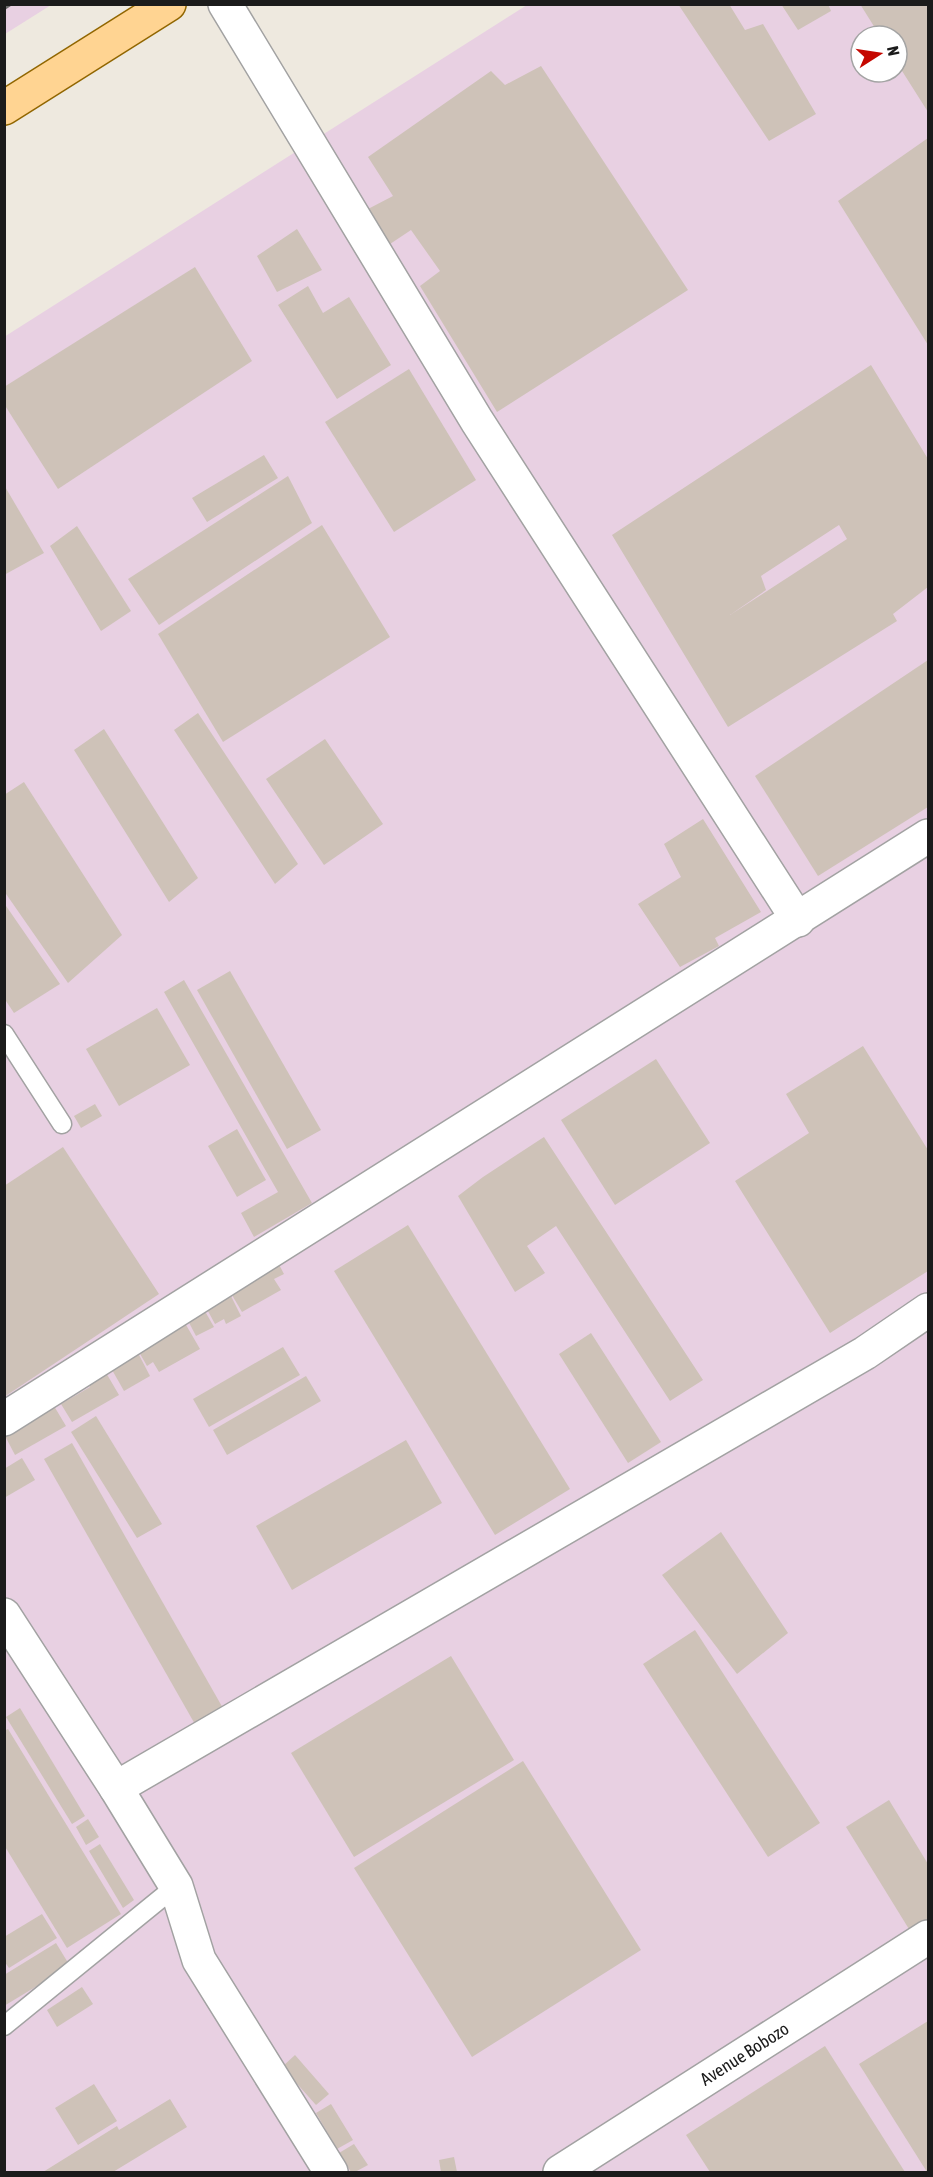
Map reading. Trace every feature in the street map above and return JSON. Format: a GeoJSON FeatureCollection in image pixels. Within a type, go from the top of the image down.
{"type":"FeatureCollection","features":[{"type":"Feature","properties":{"kind":"main road"},"geometry":{"type":"LineString","coordinates":[[4,108],[169,4]]}},
{"type":"Feature","properties":{"kind":"street"},"geometry":{"type":"LineString","coordinates":[[225,4],[477,421],[798,920]]}},
{"type":"Feature","properties":{"kind":"street"},"geometry":{"type":"LineString","coordinates":[[4,1419],[928,836]]}},
{"type":"Feature","properties":{"kind":"street"},"geometry":{"type":"LineString","coordinates":[[116,1788],[855,1359],[928,1310]]}},
{"type":"Feature","properties":{"kind":"street"},"geometry":{"type":"LineString","coordinates":[[4,1615],[116,1788],[176,1886],[199,1960],[331,2172]]}},
{"type":"Feature","properties":{"kind":"street","name":"Avenue Bobozo"},"geometry":{"type":"LineString","coordinates":[[560,2172],[928,1937]]}},
{"type":"Feature","properties":{"kind":"lane"},"geometry":{"type":"LineString","coordinates":[[4,1034],[62,1124]]}},
{"type":"Feature","properties":{"kind":"lane"},"geometry":{"type":"LineString","coordinates":[[4,2026],[176,1886]]}},
{"type":"Feature","properties":{"kind":"shaded area"},"geometry":{"type":"Polygon","coordinates":[[[5,4],[51,4],[51,5],[5,34],[5,4]]]}},
{"type":"Feature","properties":{"kind":"shaded area"},"geometry":{"type":"Polygon","coordinates":[[[527,5],[928,5],[928,2172],[5,2172],[4,337],[527,5]]]}},
{"type":"Feature","properties":{"kind":"building"},"geometry":{"type":"Polygon","coordinates":[[[678,4],[729,4],[745,30],[763,24],[816,114],[769,141],[678,4]]]}},
{"type":"Feature","properties":{"kind":"building"},"geometry":{"type":"Polygon","coordinates":[[[781,4],[828,4],[831,11],[798,30],[781,4]]]}},
{"type":"Feature","properties":{"kind":"building"},"geometry":{"type":"Polygon","coordinates":[[[860,4],[928,4],[928,112],[909,82],[909,24],[872,24],[860,4]]]}},
{"type":"Feature","properties":{"kind":"building"},"geometry":{"type":"Polygon","coordinates":[[[541,66],[688,290],[497,412],[420,286],[440,271],[411,230],[390,244],[368,209],[393,196],[368,157],[491,71],[505,85],[541,66]]]}},
{"type":"Feature","properties":{"kind":"building"},"geometry":{"type":"Polygon","coordinates":[[[928,138],[928,345],[838,201],[928,138]]]}},
{"type":"Feature","properties":{"kind":"building"},"geometry":{"type":"Polygon","coordinates":[[[297,229],[322,270],[277,292],[257,256],[297,229]]]}},
{"type":"Feature","properties":{"kind":"building"},"geometry":{"type":"Polygon","coordinates":[[[195,267],[252,361],[58,489],[4,404],[4,387],[195,267]]]}},
{"type":"Feature","properties":{"kind":"building"},"geometry":{"type":"Polygon","coordinates":[[[308,286],[323,313],[349,297],[391,365],[337,399],[278,305],[308,286]]]}},
{"type":"Feature","properties":{"kind":"building"},"geometry":{"type":"Polygon","coordinates":[[[871,365],[928,459],[928,587],[893,614],[897,621],[728,727],[612,535],[871,365]],[[839,525],[761,576],[766,590],[730,615],[847,539],[839,525]]]}},
{"type":"Feature","properties":{"kind":"building"},"geometry":{"type":"Polygon","coordinates":[[[409,369],[476,480],[394,532],[325,422],[409,369]]]}},
{"type":"Feature","properties":{"kind":"building"},"geometry":{"type":"Polygon","coordinates":[[[264,455],[278,478],[207,522],[192,498],[264,455]]]}},
{"type":"Feature","properties":{"kind":"building"},"geometry":{"type":"Polygon","coordinates":[[[288,476],[312,523],[159,625],[128,579],[288,476]]]}},
{"type":"Feature","properties":{"kind":"building"},"geometry":{"type":"Polygon","coordinates":[[[4,485],[44,553],[4,575],[4,485]]]}},
{"type":"Feature","properties":{"kind":"building"},"geometry":{"type":"Polygon","coordinates":[[[322,525],[390,637],[223,742],[158,634],[322,525]]]}},
{"type":"Feature","properties":{"kind":"building"},"geometry":{"type":"Polygon","coordinates":[[[77,526],[131,611],[101,631],[50,546],[77,526]]]}},
{"type":"Feature","properties":{"kind":"building"},"geometry":{"type":"Polygon","coordinates":[[[928,660],[928,807],[818,876],[755,776],[928,660]]]}},
{"type":"Feature","properties":{"kind":"building"},"geometry":{"type":"Polygon","coordinates":[[[198,713],[298,864],[275,884],[174,730],[198,713]]]}},
{"type":"Feature","properties":{"kind":"building"},"geometry":{"type":"Polygon","coordinates":[[[104,729],[198,878],[169,902],[74,750],[104,729]]]}},
{"type":"Feature","properties":{"kind":"building"},"geometry":{"type":"Polygon","coordinates":[[[325,739],[383,824],[324,865],[266,779],[325,739]]]}},
{"type":"Feature","properties":{"kind":"building"},"geometry":{"type":"Polygon","coordinates":[[[24,782],[122,935],[68,983],[4,891],[4,795],[24,782]]]}},
{"type":"Feature","properties":{"kind":"building"},"geometry":{"type":"Polygon","coordinates":[[[703,819],[761,912],[715,938],[719,946],[680,967],[638,904],[681,877],[664,844],[703,819]]]}},
{"type":"Feature","properties":{"kind":"building"},"geometry":{"type":"Polygon","coordinates":[[[4,903],[60,984],[14,1013],[4,998],[4,903]]]}},
{"type":"Feature","properties":{"kind":"building"},"geometry":{"type":"Polygon","coordinates":[[[230,971],[321,1130],[287,1149],[197,990],[230,971]]]}},
{"type":"Feature","properties":{"kind":"building"},"geometry":{"type":"Polygon","coordinates":[[[184,980],[312,1203],[254,1237],[241,1213],[278,1192],[164,992],[184,980]]]}},
{"type":"Feature","properties":{"kind":"building"},"geometry":{"type":"Polygon","coordinates":[[[157,1008],[190,1065],[119,1106],[86,1049],[157,1008]]]}},
{"type":"Feature","properties":{"kind":"building"},"geometry":{"type":"Polygon","coordinates":[[[863,1046],[928,1150],[928,1271],[830,1333],[735,1181],[809,1133],[786,1094],[863,1046]]]}},
{"type":"Feature","properties":{"kind":"building"},"geometry":{"type":"Polygon","coordinates":[[[656,1059],[710,1143],[615,1205],[561,1120],[656,1059]]]}},
{"type":"Feature","properties":{"kind":"building"},"geometry":{"type":"Polygon","coordinates":[[[95,1104],[102,1116],[81,1128],[74,1116],[95,1104]]]}},
{"type":"Feature","properties":{"kind":"building"},"geometry":{"type":"Polygon","coordinates":[[[237,1129],[266,1180],[237,1197],[208,1146],[237,1129]]]}},
{"type":"Feature","properties":{"kind":"building"},"geometry":{"type":"Polygon","coordinates":[[[544,1137],[703,1380],[670,1401],[556,1226],[527,1246],[545,1273],[515,1292],[458,1196],[544,1137]]]}},
{"type":"Feature","properties":{"kind":"building"},"geometry":{"type":"Polygon","coordinates":[[[63,1147],[159,1294],[4,1397],[4,1186],[63,1147]]]}},
{"type":"Feature","properties":{"kind":"building"},"geometry":{"type":"Polygon","coordinates":[[[408,1225],[570,1489],[495,1535],[334,1271],[408,1225]]]}},
{"type":"Feature","properties":{"kind":"building"},"geometry":{"type":"Polygon","coordinates":[[[275,1257],[284,1274],[274,1279],[281,1290],[242,1312],[226,1285],[275,1257]]]}},
{"type":"Feature","properties":{"kind":"building"},"geometry":{"type":"Polygon","coordinates":[[[214,1296],[218,1303],[231,1296],[241,1316],[226,1324],[224,1319],[215,1324],[203,1302],[214,1296]]]}},
{"type":"Feature","properties":{"kind":"building"},"geometry":{"type":"Polygon","coordinates":[[[202,1306],[214,1327],[196,1336],[185,1315],[202,1306]]]}},
{"type":"Feature","properties":{"kind":"building"},"geometry":{"type":"Polygon","coordinates":[[[182,1318],[200,1349],[159,1372],[153,1362],[147,1366],[135,1345],[182,1318]]]}},
{"type":"Feature","properties":{"kind":"building"},"geometry":{"type":"Polygon","coordinates":[[[591,1333],[661,1442],[628,1463],[559,1354],[591,1333]]]}},
{"type":"Feature","properties":{"kind":"building"},"geometry":{"type":"Polygon","coordinates":[[[283,1347],[300,1375],[209,1427],[193,1399],[283,1347]]]}},
{"type":"Feature","properties":{"kind":"building"},"geometry":{"type":"Polygon","coordinates":[[[138,1353],[150,1376],[124,1391],[111,1368],[138,1353]]]}},
{"type":"Feature","properties":{"kind":"building"},"geometry":{"type":"Polygon","coordinates":[[[105,1371],[119,1395],[72,1422],[61,1404],[90,1387],[87,1381],[105,1371]]]}},
{"type":"Feature","properties":{"kind":"building"},"geometry":{"type":"Polygon","coordinates":[[[306,1376],[321,1401],[227,1455],[213,1430],[306,1376]]]}},
{"type":"Feature","properties":{"kind":"building"},"geometry":{"type":"Polygon","coordinates":[[[54,1406],[66,1426],[15,1455],[4,1434],[54,1406]]]}},
{"type":"Feature","properties":{"kind":"building"},"geometry":{"type":"Polygon","coordinates":[[[96,1416],[162,1524],[137,1538],[71,1432],[96,1416]]]}},
{"type":"Feature","properties":{"kind":"building"},"geometry":{"type":"Polygon","coordinates":[[[406,1440],[442,1503],[292,1590],[256,1526],[406,1440]]]}},
{"type":"Feature","properties":{"kind":"building"},"geometry":{"type":"Polygon","coordinates":[[[72,1443],[232,1724],[204,1740],[44,1459],[72,1443]]]}},
{"type":"Feature","properties":{"kind":"building"},"geometry":{"type":"Polygon","coordinates":[[[22,1458],[35,1480],[4,1498],[4,1469],[22,1458]]]}},
{"type":"Feature","properties":{"kind":"building"},"geometry":{"type":"Polygon","coordinates":[[[721,1532],[788,1633],[737,1674],[662,1575],[721,1532]]]}},
{"type":"Feature","properties":{"kind":"building"},"geometry":{"type":"Polygon","coordinates":[[[695,1630],[820,1823],[768,1857],[643,1664],[695,1630]]]}},
{"type":"Feature","properties":{"kind":"building"},"geometry":{"type":"Polygon","coordinates":[[[451,1656],[514,1760],[354,1857],[291,1753],[451,1656]]]}},
{"type":"Feature","properties":{"kind":"building"},"geometry":{"type":"Polygon","coordinates":[[[20,1708],[85,1816],[72,1824],[6,1717],[20,1708]]]}},
{"type":"Feature","properties":{"kind":"building"},"geometry":{"type":"Polygon","coordinates":[[[8,1729],[121,1914],[67,1948],[4,1845],[4,1731],[8,1729]]]}},
{"type":"Feature","properties":{"kind":"building"},"geometry":{"type":"Polygon","coordinates":[[[523,1761],[641,1950],[472,2057],[354,1868],[523,1761]]]}},
{"type":"Feature","properties":{"kind":"building"},"geometry":{"type":"Polygon","coordinates":[[[889,1800],[928,1864],[928,1924],[912,1934],[846,1827],[889,1800]]]}},
{"type":"Feature","properties":{"kind":"building"},"geometry":{"type":"Polygon","coordinates":[[[88,1819],[99,1837],[86,1845],[76,1827],[88,1819]]]}},
{"type":"Feature","properties":{"kind":"building"},"geometry":{"type":"Polygon","coordinates":[[[100,1844],[134,1900],[123,1908],[89,1851],[100,1844]]]}},
{"type":"Feature","properties":{"kind":"building"},"geometry":{"type":"Polygon","coordinates":[[[42,1914],[57,1938],[9,1968],[4,1961],[4,1937],[42,1914]]]}},
{"type":"Feature","properties":{"kind":"building"},"geometry":{"type":"Polygon","coordinates":[[[56,1943],[70,1966],[4,2006],[4,1975],[56,1943]]]}},
{"type":"Feature","properties":{"kind":"building"},"geometry":{"type":"Polygon","coordinates":[[[82,1987],[93,2004],[57,2027],[47,2010],[82,1987]]]}},
{"type":"Feature","properties":{"kind":"building"},"geometry":{"type":"Polygon","coordinates":[[[928,2021],[928,2172],[927,2172],[859,2064],[928,2021]]]}},
{"type":"Feature","properties":{"kind":"building"},"geometry":{"type":"Polygon","coordinates":[[[825,2046],[905,2172],[710,2172],[686,2135],[825,2046]]]}},
{"type":"Feature","properties":{"kind":"building"},"geometry":{"type":"Polygon","coordinates":[[[295,2055],[329,2094],[316,2105],[282,2067],[295,2055]]]}},
{"type":"Feature","properties":{"kind":"building"},"geometry":{"type":"Polygon","coordinates":[[[94,2084],[117,2121],[78,2145],[55,2108],[94,2084]]]}},
{"type":"Feature","properties":{"kind":"building"},"geometry":{"type":"Polygon","coordinates":[[[170,2099],[187,2127],[113,2172],[43,2172],[117,2126],[119,2130],[170,2099]]]}},
{"type":"Feature","properties":{"kind":"building"},"geometry":{"type":"Polygon","coordinates":[[[331,2104],[353,2140],[337,2149],[316,2113],[331,2104]]]}},
{"type":"Feature","properties":{"kind":"building"},"geometry":{"type":"Polygon","coordinates":[[[354,2144],[368,2165],[351,2172],[339,2153],[354,2144]]]}},
{"type":"Feature","properties":{"kind":"building"},"geometry":{"type":"Polygon","coordinates":[[[454,2157],[457,2172],[441,2172],[439,2160],[454,2157]]]}},
{"type":"Feature","properties":{"kind":"railway"},"geometry":{"type":"LineString","coordinates":[[4,8],[10,4]]}}]}
